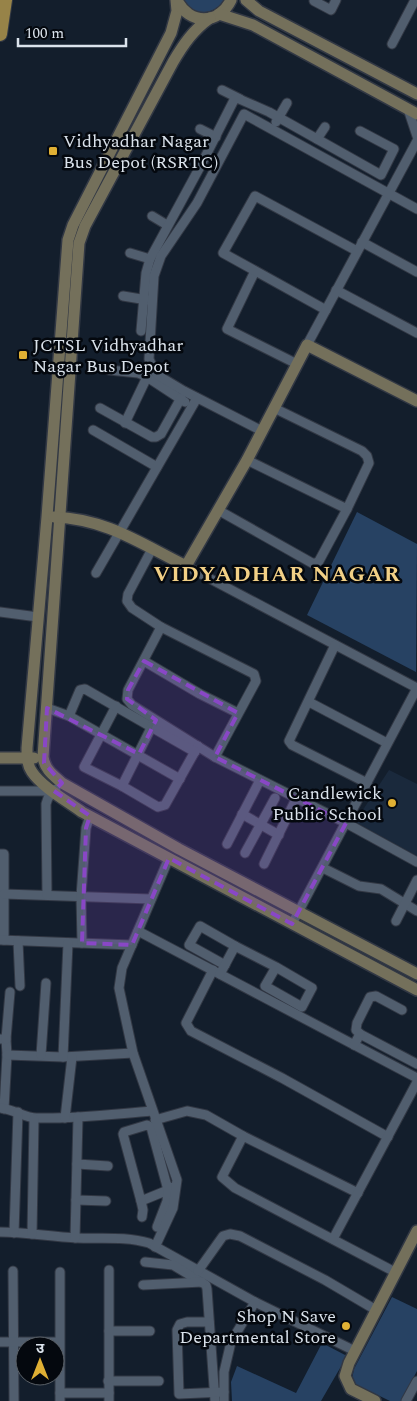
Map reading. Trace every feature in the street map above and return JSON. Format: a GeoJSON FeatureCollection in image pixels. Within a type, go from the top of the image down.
{"type":"FeatureCollection","features":[{"type":"Feature","properties":{"kind":"main road"},"geometry":{"type":"LineString","coordinates":[[0,34],[5,0]]}},
{"type":"Feature","properties":{"kind":"street"},"geometry":{"type":"LineString","coordinates":[[177,0],[180,7],[191,16],[200,18],[215,16],[253,25],[412,111],[417,136]]}},
{"type":"Feature","properties":{"kind":"street"},"geometry":{"type":"LineString","coordinates":[[177,0],[178,11],[171,33],[69,232],[27,758],[32,772],[58,787],[179,848],[417,974]]}},
{"type":"Feature","properties":{"kind":"street"},"geometry":{"type":"LineString","coordinates":[[231,0],[226,8],[197,27],[172,62],[81,234],[77,256],[43,757],[58,787],[90,816],[417,990]]}},
{"type":"Feature","properties":{"kind":"street"},"geometry":{"type":"LineString","coordinates":[[246,0],[259,11],[414,90]]}},
{"type":"Feature","properties":{"kind":"street"},"geometry":{"type":"LineString","coordinates":[[314,0],[330,10],[336,0]]}},
{"type":"Feature","properties":{"kind":"street"},"geometry":{"type":"LineString","coordinates":[[392,44],[415,0]]}},
{"type":"Feature","properties":{"kind":"street"},"geometry":{"type":"LineString","coordinates":[[222,90],[278,118],[380,175],[394,149],[360,131]]}},
{"type":"Feature","properties":{"kind":"street"},"geometry":{"type":"LineString","coordinates":[[240,99],[234,100],[150,259],[147,300],[149,359],[159,376],[197,398],[262,431]]}},
{"type":"Feature","properties":{"kind":"street"},"geometry":{"type":"LineString","coordinates":[[272,129],[287,103]]}},
{"type":"Feature","properties":{"kind":"street"},"geometry":{"type":"LineString","coordinates":[[141,330],[147,300],[162,256],[197,203],[244,114],[417,209]]}},
{"type":"Feature","properties":{"kind":"street"},"geometry":{"type":"LineString","coordinates":[[317,140],[325,127]]}},
{"type":"Feature","properties":{"kind":"street"},"geometry":{"type":"LineString","coordinates":[[200,129],[216,137]]}},
{"type":"Feature","properties":{"kind":"street"},"geometry":{"type":"LineString","coordinates":[[186,566],[247,460],[417,141]]}},
{"type":"Feature","properties":{"kind":"street"},"geometry":{"type":"LineString","coordinates":[[193,179],[206,186]]}},
{"type":"Feature","properties":{"kind":"street"},"geometry":{"type":"LineString","coordinates":[[326,310],[223,254],[255,196],[357,251]]}},
{"type":"Feature","properties":{"kind":"street"},"geometry":{"type":"LineString","coordinates":[[152,216],[167,224]]}},
{"type":"Feature","properties":{"kind":"street"},"geometry":{"type":"LineString","coordinates":[[362,242],[417,272]]}},
{"type":"Feature","properties":{"kind":"street"},"geometry":{"type":"LineString","coordinates":[[130,253],[150,259]]}},
{"type":"Feature","properties":{"kind":"street"},"geometry":{"type":"LineString","coordinates":[[255,271],[227,329],[297,364]]}},
{"type":"Feature","properties":{"kind":"street"},"geometry":{"type":"LineString","coordinates":[[336,290],[417,333]]}},
{"type":"Feature","properties":{"kind":"street"},"geometry":{"type":"LineString","coordinates":[[123,296],[147,300]]}},
{"type":"Feature","properties":{"kind":"street"},"geometry":{"type":"LineString","coordinates":[[307,345],[417,401]]}},
{"type":"Feature","properties":{"kind":"street"},"geometry":{"type":"LineString","coordinates":[[109,370],[138,373],[148,377],[192,407]]}},
{"type":"Feature","properties":{"kind":"street"},"geometry":{"type":"LineString","coordinates":[[125,423],[148,377]]}},
{"type":"Feature","properties":{"kind":"street"},"geometry":{"type":"LineString","coordinates":[[100,408],[152,437],[156,437],[161,434],[181,398]]}},
{"type":"Feature","properties":{"kind":"street"},"geometry":{"type":"LineString","coordinates":[[96,573],[197,398]]}},
{"type":"Feature","properties":{"kind":"street"},"geometry":{"type":"LineString","coordinates":[[218,510],[312,562],[320,561],[369,463],[367,456],[362,451],[274,408]]}},
{"type":"Feature","properties":{"kind":"street"},"geometry":{"type":"LineString","coordinates":[[93,430],[157,467]]}},
{"type":"Feature","properties":{"kind":"street"},"geometry":{"type":"LineString","coordinates":[[247,460],[347,509]]}},
{"type":"Feature","properties":{"kind":"street"},"geometry":{"type":"LineString","coordinates":[[47,517],[93,522],[120,531],[417,688],[292,924]]}},
{"type":"Feature","properties":{"kind":"street"},"geometry":{"type":"LineString","coordinates":[[152,549],[128,594],[127,601],[132,608],[161,627],[254,674],[256,681],[216,757]]}},
{"type":"Feature","properties":{"kind":"street"},"geometry":{"type":"LineString","coordinates":[[0,612],[38,617]]}},
{"type":"Feature","properties":{"kind":"street"},"geometry":{"type":"LineString","coordinates":[[161,627],[128,690],[127,699],[132,705],[196,749]]}},
{"type":"Feature","properties":{"kind":"street"},"geometry":{"type":"LineString","coordinates":[[335,645],[289,741],[292,745],[367,783]]}},
{"type":"Feature","properties":{"kind":"street"},"geometry":{"type":"LineString","coordinates":[[144,661],[200,694],[238,712]]}},
{"type":"Feature","properties":{"kind":"street"},"geometry":{"type":"LineString","coordinates":[[69,716],[77,694],[82,689],[93,693],[196,749],[216,757],[346,823],[417,862]]}},
{"type":"Feature","properties":{"kind":"street"},"geometry":{"type":"LineString","coordinates":[[309,702],[387,744]]}},
{"type":"Feature","properties":{"kind":"street"},"geometry":{"type":"LineString","coordinates":[[116,706],[84,767],[158,807],[165,805],[196,749]]}},
{"type":"Feature","properties":{"kind":"street"},"geometry":{"type":"LineString","coordinates":[[47,708],[69,716],[139,754],[180,779]]}},
{"type":"Feature","properties":{"kind":"street"},"geometry":{"type":"LineString","coordinates":[[122,786],[152,726]]}},
{"type":"Feature","properties":{"kind":"street"},"geometry":{"type":"LineString","coordinates":[[0,758],[43,757]]}},
{"type":"Feature","properties":{"kind":"street"},"geometry":{"type":"LineString","coordinates":[[227,844],[260,780]]}},
{"type":"Feature","properties":{"kind":"street"},"geometry":{"type":"LineString","coordinates":[[0,791],[58,787]]}},
{"type":"Feature","properties":{"kind":"street"},"geometry":{"type":"LineString","coordinates":[[47,895],[46,804],[58,787]]}},
{"type":"Feature","properties":{"kind":"street"},"geometry":{"type":"LineString","coordinates":[[245,853],[275,798]]}},
{"type":"Feature","properties":{"kind":"street"},"geometry":{"type":"LineString","coordinates":[[264,864],[296,799]]}},
{"type":"Feature","properties":{"kind":"street"},"geometry":{"type":"LineString","coordinates":[[242,814],[279,835]]}},
{"type":"Feature","properties":{"kind":"street"},"geometry":{"type":"LineString","coordinates":[[82,943],[81,896],[86,828],[90,816]]}},
{"type":"Feature","properties":{"kind":"street"},"geometry":{"type":"LineString","coordinates":[[0,854],[4,854],[2,940],[132,945]]}},
{"type":"Feature","properties":{"kind":"street"},"geometry":{"type":"LineString","coordinates":[[155,1247],[173,1208],[177,1184],[133,1054],[119,988],[122,968],[169,858]]}},
{"type":"Feature","properties":{"kind":"street"},"geometry":{"type":"LineString","coordinates":[[323,868],[360,886],[381,889],[417,911]]}},
{"type":"Feature","properties":{"kind":"street"},"geometry":{"type":"LineString","coordinates":[[396,921],[417,880]]}},
{"type":"Feature","properties":{"kind":"street"},"geometry":{"type":"LineString","coordinates":[[4,894],[151,899]]}},
{"type":"Feature","properties":{"kind":"street"},"geometry":{"type":"LineString","coordinates":[[225,965],[189,945],[200,926],[276,967],[312,988],[302,1006],[265,986],[276,967]]}},
{"type":"Feature","properties":{"kind":"street"},"geometry":{"type":"LineString","coordinates":[[138,931],[417,1078]]}},
{"type":"Feature","properties":{"kind":"street"},"geometry":{"type":"LineString","coordinates":[[18,941],[20,986]]}},
{"type":"Feature","properties":{"kind":"street"},"geometry":{"type":"LineString","coordinates":[[65,1118],[68,1057],[68,942]]}},
{"type":"Feature","properties":{"kind":"street"},"geometry":{"type":"LineString","coordinates":[[235,946],[225,965],[216,972],[186,1023],[191,1031],[282,1078],[388,1138]]}},
{"type":"Feature","properties":{"kind":"street"},"geometry":{"type":"LineString","coordinates":[[42,1056],[46,983]]}},
{"type":"Feature","properties":{"kind":"street"},"geometry":{"type":"LineString","coordinates":[[10,992],[3,1039],[7,1055],[2,1108],[34,1118],[154,1115],[187,1111],[206,1115],[243,1136],[358,1193]]}},
{"type":"Feature","properties":{"kind":"street"},"geometry":{"type":"LineString","coordinates":[[402,1010],[376,996],[370,997],[356,1027],[360,1034],[417,1064]]}},
{"type":"Feature","properties":{"kind":"street"},"geometry":{"type":"LineString","coordinates":[[354,1045],[360,1034]]}},
{"type":"Feature","properties":{"kind":"street"},"geometry":{"type":"LineString","coordinates":[[7,1055],[68,1057],[133,1054]]}},
{"type":"Feature","properties":{"kind":"street"},"geometry":{"type":"LineString","coordinates":[[333,1239],[417,1082]]}},
{"type":"Feature","properties":{"kind":"street"},"geometry":{"type":"LineString","coordinates":[[14,1234],[18,1112]]}},
{"type":"Feature","properties":{"kind":"street"},"geometry":{"type":"LineString","coordinates":[[75,1238],[78,1117]]}},
{"type":"Feature","properties":{"kind":"street"},"geometry":{"type":"LineString","coordinates":[[32,1234],[34,1118]]}},
{"type":"Feature","properties":{"kind":"street"},"geometry":{"type":"LineString","coordinates":[[142,1217],[143,1210],[124,1132],[147,1125],[151,1127],[168,1190],[167,1201],[157,1227]]}},
{"type":"Feature","properties":{"kind":"street"},"geometry":{"type":"LineString","coordinates":[[243,1136],[222,1177],[235,1188],[395,1272]]}},
{"type":"Feature","properties":{"kind":"street"},"geometry":{"type":"LineString","coordinates":[[77,1164],[108,1166]]}},
{"type":"Feature","properties":{"kind":"street"},"geometry":{"type":"LineString","coordinates":[[141,1201],[168,1190],[171,1186],[177,1184]]}},
{"type":"Feature","properties":{"kind":"street"},"geometry":{"type":"LineString","coordinates":[[76,1200],[106,1201]]}},
{"type":"Feature","properties":{"kind":"street"},"geometry":{"type":"LineString","coordinates":[[0,1232],[75,1238],[136,1239],[155,1247],[255,1302],[355,1351]]}},
{"type":"Feature","properties":{"kind":"street"},"geometry":{"type":"LineString","coordinates":[[198,1270],[222,1236],[230,1234],[240,1236],[325,1280],[376,1310]]}},
{"type":"Feature","properties":{"kind":"street"},"geometry":{"type":"LineString","coordinates":[[376,1401],[351,1389],[345,1376],[355,1351],[416,1235]]}},
{"type":"Feature","properties":{"kind":"street"},"geometry":{"type":"LineString","coordinates":[[145,1262],[173,1265],[202,1282],[208,1289],[219,1397]]}},
{"type":"Feature","properties":{"kind":"street"},"geometry":{"type":"LineString","coordinates":[[60,1397],[109,1397],[109,1270]]}},
{"type":"Feature","properties":{"kind":"street"},"geometry":{"type":"LineString","coordinates":[[13,1271],[14,1401]]}},
{"type":"Feature","properties":{"kind":"street"},"geometry":{"type":"LineString","coordinates":[[59,1336],[60,1272]]}},
{"type":"Feature","properties":{"kind":"street"},"geometry":{"type":"LineString","coordinates":[[143,1285],[202,1282]]}},
{"type":"Feature","properties":{"kind":"street"},"geometry":{"type":"LineString","coordinates":[[219,1397],[231,1342],[255,1302]]}},
{"type":"Feature","properties":{"kind":"street"},"geometry":{"type":"LineString","coordinates":[[210,1322],[187,1322],[180,1324],[177,1330],[179,1397],[219,1397]]}},
{"type":"Feature","properties":{"kind":"street"},"geometry":{"type":"LineString","coordinates":[[109,1331],[150,1331]]}},
{"type":"Feature","properties":{"kind":"street"},"geometry":{"type":"LineString","coordinates":[[0,1342],[14,1342]]}},
{"type":"Feature","properties":{"kind":"street"},"geometry":{"type":"LineString","coordinates":[[108,1381],[159,1381]]}},
{"type":"Feature","properties":{"kind":"street"},"geometry":{"type":"LineString","coordinates":[[406,1401],[417,1381]]}},
{"type":"Feature","properties":{"kind":"highlighted area"},"geometry":{"type":"Polygon","coordinates":[[[144,661],[238,713],[215,757],[346,823],[292,924],[169,858],[132,945],[82,943],[86,828],[90,816],[54,791],[62,783],[44,763],[47,708],[139,754],[156,720],[127,699],[128,690],[144,661]]]}},
{"type":"Feature","properties":{"kind":"shaded area"},"geometry":{"type":"Polygon","coordinates":[[[183,0],[224,0],[209,12],[197,12],[187,6],[183,0]]]}},
{"type":"Feature","properties":{"kind":"shaded area"},"geometry":{"type":"Polygon","coordinates":[[[357,512],[417,544],[416,672],[307,615],[357,512]]]}},
{"type":"Feature","properties":{"kind":"shaded area","name":"Candlewick Public School"},"geometry":{"type":"Polygon","coordinates":[[[389,770],[417,784],[417,856],[355,822],[389,770]]]}},
{"type":"Feature","properties":{"kind":"shaded area"},"geometry":{"type":"Polygon","coordinates":[[[392,1297],[417,1309],[417,1371],[401,1401],[390,1401],[355,1384],[352,1379],[354,1369],[392,1297]]]}},
{"type":"Feature","properties":{"kind":"shaded area"},"geometry":{"type":"Polygon","coordinates":[[[322,1343],[347,1356],[321,1401],[232,1401],[231,1382],[237,1366],[296,1393],[322,1343]]]}},
{"type":"Feature","properties":{"kind":"place","name":"Vidhyadhar Nagar Bus Depot (RSRTC)"},"geometry":{"type":"Point","coordinates":[53,151]}},
{"type":"Feature","properties":{"kind":"place","name":"JCTSL Vidhyadhar Nagar Bus Depot"},"geometry":{"type":"Point","coordinates":[23,355]}},
{"type":"Feature","properties":{"kind":"place","name":"Candlewick Public School"},"geometry":{"type":"Point","coordinates":[392,803]}},
{"type":"Feature","properties":{"kind":"place","name":"Shop N Save Departmental Store"},"geometry":{"type":"Point","coordinates":[346,1326]}},
{"type":"Feature","properties":{"kind":"district","name":"VIDYADHAR NAGAR"},"geometry":{"type":"Point","coordinates":[277,573]}}]}
